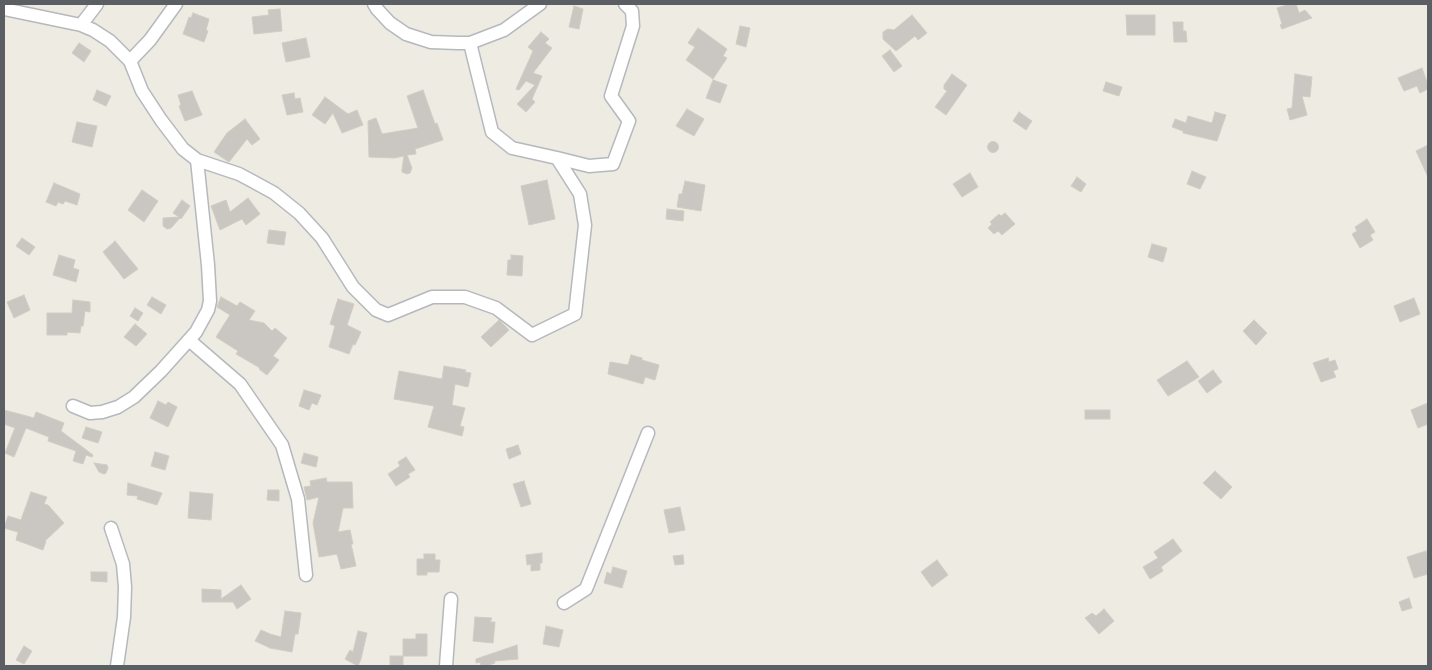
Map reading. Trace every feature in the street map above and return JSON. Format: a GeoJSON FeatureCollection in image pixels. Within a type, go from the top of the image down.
{"type":"FeatureCollection","features":[{"type":"Feature","properties":{"kind":"street"},"geometry":{"type":"LineString","coordinates":[[81,25],[97,4]]}},
{"type":"Feature","properties":{"kind":"street"},"geometry":{"type":"LineString","coordinates":[[130,62],[150,40],[176,4]]}},
{"type":"Feature","properties":{"kind":"street"},"geometry":{"type":"LineString","coordinates":[[374,4],[390,23],[406,34],[431,42],[470,43],[504,30],[540,4]]}},
{"type":"Feature","properties":{"kind":"street"},"geometry":{"type":"LineString","coordinates":[[470,43],[492,132],[512,148],[589,166],[614,164],[629,121],[611,96],[633,26],[632,11],[625,4]]}},
{"type":"Feature","properties":{"kind":"street"},"geometry":{"type":"LineString","coordinates":[[4,9],[81,25],[110,41],[130,62],[142,91],[160,120],[183,149],[197,160],[238,174],[274,193],[299,213],[322,238],[353,286],[376,310],[388,314],[432,297],[465,297],[496,308],[532,335],[575,314],[585,225],[580,194],[557,158]]}},
{"type":"Feature","properties":{"kind":"street"},"geometry":{"type":"LineString","coordinates":[[73,406],[90,413],[102,412],[118,408],[134,397],[190,340],[208,310],[210,301],[204,214],[197,160]]}},
{"type":"Feature","properties":{"kind":"street"},"geometry":{"type":"LineString","coordinates":[[190,340],[240,384],[282,445],[298,499],[306,575]]}},
{"type":"Feature","properties":{"kind":"street"},"geometry":{"type":"LineString","coordinates":[[564,603],[586,589],[648,433]]}},
{"type":"Feature","properties":{"kind":"street"},"geometry":{"type":"LineString","coordinates":[[111,528],[122,564],[125,587],[124,617],[117,666]]}},
{"type":"Feature","properties":{"kind":"street"},"geometry":{"type":"LineString","coordinates":[[446,666],[451,599]]}},
{"type":"Feature","properties":{"kind":"building"},"geometry":{"type":"Polygon","coordinates":[[[1296,4],[1299,13],[1305,10],[1312,18],[1282,29],[1277,8],[1296,4]]]}},
{"type":"Feature","properties":{"kind":"building"},"geometry":{"type":"Polygon","coordinates":[[[574,6],[583,9],[579,29],[569,27],[574,6]]]}},
{"type":"Feature","properties":{"kind":"building"},"geometry":{"type":"Polygon","coordinates":[[[280,9],[282,31],[254,34],[252,17],[269,15],[268,10],[280,9]]]}},
{"type":"Feature","properties":{"kind":"building"},"geometry":{"type":"Polygon","coordinates":[[[193,13],[209,19],[206,30],[208,31],[204,42],[183,34],[189,17],[191,18],[193,13]]]}},
{"type":"Feature","properties":{"kind":"building"},"geometry":{"type":"Polygon","coordinates":[[[912,15],[927,33],[918,40],[915,36],[896,51],[883,39],[883,32],[888,29],[894,30],[912,15]]]}},
{"type":"Feature","properties":{"kind":"building"},"geometry":{"type":"Polygon","coordinates":[[[1126,15],[1155,15],[1155,35],[1127,35],[1126,15]]]}},
{"type":"Feature","properties":{"kind":"building"},"geometry":{"type":"Polygon","coordinates":[[[1173,22],[1183,22],[1183,31],[1186,31],[1187,42],[1174,42],[1173,22]]]}},
{"type":"Feature","properties":{"kind":"building"},"geometry":{"type":"Polygon","coordinates":[[[740,26],[750,28],[746,47],[736,44],[740,26]]]}},
{"type":"Feature","properties":{"kind":"building"},"geometry":{"type":"Polygon","coordinates":[[[698,28],[727,49],[723,56],[727,58],[713,79],[686,60],[695,47],[688,43],[698,28]]]}},
{"type":"Feature","properties":{"kind":"building"},"geometry":{"type":"Polygon","coordinates":[[[541,32],[549,39],[545,43],[552,48],[533,73],[542,76],[532,99],[535,102],[526,112],[517,104],[535,85],[526,81],[519,90],[516,89],[533,51],[528,47],[541,32]]]}},
{"type":"Feature","properties":{"kind":"building"},"geometry":{"type":"Polygon","coordinates":[[[306,38],[310,57],[286,62],[282,43],[306,38]]]}},
{"type":"Feature","properties":{"kind":"building"},"geometry":{"type":"Polygon","coordinates":[[[79,43],[91,51],[84,62],[72,53],[79,43]]]}},
{"type":"Feature","properties":{"kind":"building"},"geometry":{"type":"Polygon","coordinates":[[[890,50],[902,66],[894,72],[882,56],[890,50]]]}},
{"type":"Feature","properties":{"kind":"building"},"geometry":{"type":"Polygon","coordinates":[[[1422,68],[1428,89],[1420,93],[1417,86],[1404,91],[1398,78],[1422,68]]]}},
{"type":"Feature","properties":{"kind":"building"},"geometry":{"type":"Polygon","coordinates":[[[952,74],[967,85],[946,115],[935,107],[947,91],[944,89],[944,85],[952,74]]]}},
{"type":"Feature","properties":{"kind":"building"},"geometry":{"type":"Polygon","coordinates":[[[1295,74],[1312,77],[1310,97],[1302,96],[1307,115],[1290,120],[1287,109],[1292,108],[1295,74]]]}},
{"type":"Feature","properties":{"kind":"building"},"geometry":{"type":"Polygon","coordinates":[[[713,80],[727,85],[720,103],[706,98],[713,80]]]}},
{"type":"Feature","properties":{"kind":"building"},"geometry":{"type":"Polygon","coordinates":[[[1106,82],[1122,87],[1119,96],[1103,91],[1106,82]]]}},
{"type":"Feature","properties":{"kind":"building"},"geometry":{"type":"Polygon","coordinates":[[[97,90],[111,96],[106,106],[93,100],[97,90]]]}},
{"type":"Feature","properties":{"kind":"building"},"geometry":{"type":"Polygon","coordinates":[[[423,90],[443,140],[415,149],[416,154],[407,155],[412,168],[410,173],[407,174],[402,172],[404,156],[394,158],[369,157],[368,121],[376,118],[382,134],[418,128],[407,96],[423,90]]]}},
{"type":"Feature","properties":{"kind":"building"},"geometry":{"type":"Polygon","coordinates":[[[192,91],[202,115],[185,121],[179,106],[181,105],[178,95],[192,91]]]}},
{"type":"Feature","properties":{"kind":"building"},"geometry":{"type":"Polygon","coordinates":[[[294,93],[295,99],[300,98],[303,112],[287,115],[282,95],[294,93]]]}},
{"type":"Feature","properties":{"kind":"building"},"geometry":{"type":"Polygon","coordinates":[[[325,97],[348,114],[357,110],[363,125],[342,133],[333,113],[325,124],[312,115],[325,97]]]}},
{"type":"Feature","properties":{"kind":"building"},"geometry":{"type":"Polygon","coordinates":[[[687,109],[704,119],[694,136],[676,126],[687,109]]]}},
{"type":"Feature","properties":{"kind":"building"},"geometry":{"type":"Polygon","coordinates":[[[1019,112],[1032,121],[1026,130],[1013,121],[1019,112]]]}},
{"type":"Feature","properties":{"kind":"building"},"geometry":{"type":"Polygon","coordinates":[[[1215,112],[1226,115],[1217,141],[1183,133],[1183,131],[1172,127],[1175,119],[1186,123],[1188,116],[1212,123],[1215,112]]]}},
{"type":"Feature","properties":{"kind":"building"},"geometry":{"type":"Polygon","coordinates":[[[245,119],[260,139],[252,145],[247,139],[229,162],[214,152],[227,133],[245,119]]]}},
{"type":"Feature","properties":{"kind":"building"},"geometry":{"type":"Polygon","coordinates":[[[77,122],[97,126],[92,147],[72,142],[77,122]]]}},
{"type":"Feature","properties":{"kind":"building"},"geometry":{"type":"Polygon","coordinates":[[[993,141],[999,147],[993,153],[987,147],[993,141]]]}},
{"type":"Feature","properties":{"kind":"building"},"geometry":{"type":"Polygon","coordinates":[[[1428,145],[1428,177],[1416,151],[1428,145]]]}},
{"type":"Feature","properties":{"kind":"building"},"geometry":{"type":"Polygon","coordinates":[[[1192,171],[1206,177],[1200,189],[1187,184],[1192,171]]]}},
{"type":"Feature","properties":{"kind":"building"},"geometry":{"type":"Polygon","coordinates":[[[970,173],[978,187],[962,197],[953,184],[970,173]]]}},
{"type":"Feature","properties":{"kind":"building"},"geometry":{"type":"Polygon","coordinates":[[[1077,177],[1086,184],[1081,192],[1071,186],[1077,177]]]}},
{"type":"Feature","properties":{"kind":"building"},"geometry":{"type":"Polygon","coordinates":[[[547,180],[555,219],[529,225],[521,186],[547,180]]]}},
{"type":"Feature","properties":{"kind":"building"},"geometry":{"type":"Polygon","coordinates":[[[685,181],[705,185],[701,211],[677,207],[679,194],[682,194],[685,181]]]}},
{"type":"Feature","properties":{"kind":"building"},"geometry":{"type":"Polygon","coordinates":[[[54,183],[80,194],[77,205],[65,201],[63,204],[58,202],[56,206],[46,202],[54,183]]]}},
{"type":"Feature","properties":{"kind":"building"},"geometry":{"type":"Polygon","coordinates":[[[142,190],[158,201],[144,222],[128,210],[142,190]]]}},
{"type":"Feature","properties":{"kind":"building"},"geometry":{"type":"Polygon","coordinates":[[[248,198],[260,214],[246,225],[242,219],[220,230],[211,206],[226,200],[230,212],[248,198]]]}},
{"type":"Feature","properties":{"kind":"building"},"geometry":{"type":"Polygon","coordinates":[[[182,200],[190,206],[181,219],[171,228],[167,229],[163,226],[163,218],[179,217],[173,213],[182,200]]]}},
{"type":"Feature","properties":{"kind":"building"},"geometry":{"type":"Polygon","coordinates":[[[667,209],[684,211],[683,221],[666,219],[667,209]]]}},
{"type":"Feature","properties":{"kind":"building"},"geometry":{"type":"Polygon","coordinates":[[[1005,213],[1015,224],[1002,235],[998,231],[994,234],[988,228],[992,224],[990,222],[999,214],[1001,216],[1005,213]]]}},
{"type":"Feature","properties":{"kind":"building"},"geometry":{"type":"Polygon","coordinates":[[[1367,219],[1375,232],[1370,235],[1373,240],[1360,248],[1352,234],[1357,231],[1355,227],[1367,219]]]}},
{"type":"Feature","properties":{"kind":"building"},"geometry":{"type":"Polygon","coordinates":[[[269,230],[286,232],[284,245],[267,243],[269,230]]]}},
{"type":"Feature","properties":{"kind":"building"},"geometry":{"type":"Polygon","coordinates":[[[22,238],[35,247],[29,255],[16,246],[22,238]]]}},
{"type":"Feature","properties":{"kind":"building"},"geometry":{"type":"Polygon","coordinates":[[[115,241],[138,269],[124,279],[103,252],[115,241]]]}},
{"type":"Feature","properties":{"kind":"building"},"geometry":{"type":"Polygon","coordinates":[[[1152,244],[1167,248],[1163,262],[1148,257],[1152,244]]]}},
{"type":"Feature","properties":{"kind":"building"},"geometry":{"type":"Polygon","coordinates":[[[59,255],[75,260],[73,268],[79,270],[76,282],[53,275],[59,255]]]}},
{"type":"Feature","properties":{"kind":"building"},"geometry":{"type":"Polygon","coordinates":[[[511,255],[523,256],[522,276],[507,275],[508,260],[511,260],[511,255]]]}},
{"type":"Feature","properties":{"kind":"building"},"geometry":{"type":"Polygon","coordinates":[[[24,295],[30,310],[14,318],[7,302],[24,295]]]}},
{"type":"Feature","properties":{"kind":"building"},"geometry":{"type":"Polygon","coordinates":[[[152,297],[166,305],[161,314],[147,305],[152,297]]]}},
{"type":"Feature","properties":{"kind":"building"},"geometry":{"type":"Polygon","coordinates":[[[221,297],[237,306],[240,302],[255,311],[249,320],[264,323],[272,331],[275,328],[287,338],[273,356],[279,360],[267,375],[260,368],[236,354],[238,351],[216,337],[230,315],[217,307],[221,297]]]}},
{"type":"Feature","properties":{"kind":"building"},"geometry":{"type":"Polygon","coordinates":[[[1414,298],[1420,314],[1400,322],[1394,306],[1414,298]]]}},
{"type":"Feature","properties":{"kind":"building"},"geometry":{"type":"Polygon","coordinates":[[[338,299],[354,304],[347,325],[361,332],[349,354],[329,347],[335,326],[330,324],[338,299]]]}},
{"type":"Feature","properties":{"kind":"building"},"geometry":{"type":"Polygon","coordinates":[[[73,300],[90,302],[90,312],[85,311],[80,333],[67,332],[67,335],[47,335],[47,313],[72,313],[73,300]]]}},
{"type":"Feature","properties":{"kind":"building"},"geometry":{"type":"Polygon","coordinates":[[[135,308],[143,313],[138,321],[130,316],[135,308]]]}},
{"type":"Feature","properties":{"kind":"building"},"geometry":{"type":"Polygon","coordinates":[[[499,320],[509,330],[491,347],[481,337],[499,320]]]}},
{"type":"Feature","properties":{"kind":"building"},"geometry":{"type":"Polygon","coordinates":[[[1254,320],[1267,333],[1256,345],[1243,331],[1254,320]]]}},
{"type":"Feature","properties":{"kind":"building"},"geometry":{"type":"Polygon","coordinates":[[[135,324],[147,334],[136,346],[124,337],[135,324]]]}},
{"type":"Feature","properties":{"kind":"building"},"geometry":{"type":"Polygon","coordinates":[[[631,355],[659,365],[655,380],[645,377],[643,384],[608,374],[610,362],[628,365],[631,355]]]}},
{"type":"Feature","properties":{"kind":"building"},"geometry":{"type":"Polygon","coordinates":[[[1328,358],[1329,362],[1335,360],[1338,369],[1333,371],[1336,377],[1321,382],[1313,363],[1328,358]]]}},
{"type":"Feature","properties":{"kind":"building"},"geometry":{"type":"Polygon","coordinates":[[[1187,361],[1199,377],[1168,396],[1157,380],[1187,361]]]}},
{"type":"Feature","properties":{"kind":"building"},"geometry":{"type":"Polygon","coordinates":[[[444,366],[466,370],[465,372],[471,373],[468,387],[455,384],[452,405],[465,408],[460,426],[464,427],[462,436],[428,427],[434,406],[394,399],[399,371],[442,379],[444,366]]]}},
{"type":"Feature","properties":{"kind":"building"},"geometry":{"type":"Polygon","coordinates":[[[1213,370],[1222,382],[1207,393],[1198,381],[1213,370]]]}},
{"type":"Feature","properties":{"kind":"building"},"geometry":{"type":"Polygon","coordinates":[[[304,390],[321,395],[317,405],[312,403],[309,410],[299,406],[304,390]]]}},
{"type":"Feature","properties":{"kind":"building"},"geometry":{"type":"Polygon","coordinates":[[[158,401],[166,405],[168,402],[177,407],[168,427],[150,418],[158,401]]]}},
{"type":"Feature","properties":{"kind":"building"},"geometry":{"type":"Polygon","coordinates":[[[1428,403],[1428,424],[1418,428],[1411,410],[1428,403]]]}},
{"type":"Feature","properties":{"kind":"building"},"geometry":{"type":"Polygon","coordinates":[[[4,410],[34,418],[36,412],[64,423],[61,431],[93,455],[92,457],[86,455],[83,464],[73,461],[76,451],[48,441],[49,437],[26,428],[14,457],[5,453],[15,428],[4,424],[4,410]]]}},
{"type":"Feature","properties":{"kind":"building"},"geometry":{"type":"Polygon","coordinates":[[[1085,410],[1110,410],[1110,419],[1085,419],[1085,410]]]}},
{"type":"Feature","properties":{"kind":"building"},"geometry":{"type":"Polygon","coordinates":[[[86,427],[102,432],[98,443],[82,438],[86,427]]]}},
{"type":"Feature","properties":{"kind":"building"},"geometry":{"type":"Polygon","coordinates":[[[518,445],[521,454],[509,459],[506,449],[518,445]]]}},
{"type":"Feature","properties":{"kind":"building"},"geometry":{"type":"Polygon","coordinates":[[[155,452],[169,456],[165,470],[151,466],[155,452]]]}},
{"type":"Feature","properties":{"kind":"building"},"geometry":{"type":"Polygon","coordinates":[[[304,453],[318,457],[316,467],[301,463],[304,453]]]}},
{"type":"Feature","properties":{"kind":"building"},"geometry":{"type":"Polygon","coordinates":[[[406,457],[415,470],[408,474],[410,477],[396,486],[388,474],[400,466],[398,462],[406,457]]]}},
{"type":"Feature","properties":{"kind":"building"},"geometry":{"type":"Polygon","coordinates":[[[94,463],[107,465],[106,473],[99,472],[94,463]]]}},
{"type":"Feature","properties":{"kind":"building"},"geometry":{"type":"Polygon","coordinates":[[[1215,471],[1232,487],[1221,499],[1203,483],[1215,471]]]}},
{"type":"Feature","properties":{"kind":"building"},"geometry":{"type":"Polygon","coordinates":[[[326,478],[327,482],[352,482],[353,508],[343,508],[338,532],[350,530],[356,566],[341,569],[337,554],[319,557],[313,523],[319,497],[307,500],[304,487],[311,486],[310,481],[326,478]]]}},
{"type":"Feature","properties":{"kind":"building"},"geometry":{"type":"Polygon","coordinates":[[[524,481],[531,504],[521,507],[513,484],[524,481]]]}},
{"type":"Feature","properties":{"kind":"building"},"geometry":{"type":"Polygon","coordinates":[[[128,483],[162,493],[157,505],[137,499],[138,496],[127,495],[128,483]]]}},
{"type":"Feature","properties":{"kind":"building"},"geometry":{"type":"Polygon","coordinates":[[[268,490],[279,490],[279,501],[267,500],[268,490]]]}},
{"type":"Feature","properties":{"kind":"building"},"geometry":{"type":"Polygon","coordinates":[[[31,492],[47,497],[44,504],[48,505],[64,523],[45,541],[43,550],[16,540],[18,532],[4,528],[8,516],[21,520],[31,492]]]}},
{"type":"Feature","properties":{"kind":"building"},"geometry":{"type":"Polygon","coordinates":[[[190,492],[213,494],[211,520],[188,518],[190,492]]]}},
{"type":"Feature","properties":{"kind":"building"},"geometry":{"type":"Polygon","coordinates":[[[680,507],[685,530],[669,533],[664,510],[680,507]]]}},
{"type":"Feature","properties":{"kind":"building"},"geometry":{"type":"Polygon","coordinates":[[[1173,539],[1182,551],[1161,567],[1163,571],[1150,579],[1143,567],[1158,558],[1154,552],[1173,539]]]}},
{"type":"Feature","properties":{"kind":"building"},"geometry":{"type":"Polygon","coordinates":[[[1426,551],[1428,574],[1414,578],[1407,557],[1426,551]]]}},
{"type":"Feature","properties":{"kind":"building"},"geometry":{"type":"Polygon","coordinates":[[[542,553],[540,570],[531,571],[531,564],[527,565],[526,555],[542,553]]]}},
{"type":"Feature","properties":{"kind":"building"},"geometry":{"type":"Polygon","coordinates":[[[424,554],[435,554],[435,560],[440,560],[439,572],[427,572],[427,575],[417,575],[417,559],[424,559],[424,554]]]}},
{"type":"Feature","properties":{"kind":"building"},"geometry":{"type":"Polygon","coordinates":[[[683,555],[684,564],[675,565],[673,556],[683,555]]]}},
{"type":"Feature","properties":{"kind":"building"},"geometry":{"type":"Polygon","coordinates":[[[937,560],[948,575],[932,587],[921,572],[937,560]]]}},
{"type":"Feature","properties":{"kind":"building"},"geometry":{"type":"Polygon","coordinates":[[[613,567],[627,571],[622,588],[604,583],[607,572],[611,574],[613,567]]]}},
{"type":"Feature","properties":{"kind":"building"},"geometry":{"type":"Polygon","coordinates":[[[91,572],[107,572],[107,582],[91,581],[91,572]]]}},
{"type":"Feature","properties":{"kind":"building"},"geometry":{"type":"Polygon","coordinates":[[[241,585],[251,599],[237,609],[233,602],[202,602],[202,589],[221,590],[221,599],[241,585]]]}},
{"type":"Feature","properties":{"kind":"building"},"geometry":{"type":"Polygon","coordinates":[[[1409,598],[1412,608],[1402,611],[1399,602],[1409,598]]]}},
{"type":"Feature","properties":{"kind":"building"},"geometry":{"type":"Polygon","coordinates":[[[1104,609],[1114,621],[1099,634],[1085,618],[1092,613],[1096,616],[1104,609]]]}},
{"type":"Feature","properties":{"kind":"building"},"geometry":{"type":"Polygon","coordinates":[[[285,611],[301,613],[298,634],[295,634],[292,652],[270,648],[255,641],[261,630],[281,637],[285,611]]]}},
{"type":"Feature","properties":{"kind":"building"},"geometry":{"type":"Polygon","coordinates":[[[475,617],[492,618],[490,622],[495,622],[493,643],[473,641],[475,617]]]}},
{"type":"Feature","properties":{"kind":"building"},"geometry":{"type":"Polygon","coordinates":[[[546,626],[563,630],[559,647],[543,644],[546,626]]]}},
{"type":"Feature","properties":{"kind":"building"},"geometry":{"type":"Polygon","coordinates":[[[358,631],[367,633],[358,666],[345,659],[350,650],[353,652],[358,631]]]}},
{"type":"Feature","properties":{"kind":"building"},"geometry":{"type":"Polygon","coordinates":[[[416,634],[427,634],[427,656],[403,656],[403,639],[416,639],[416,634]]]}},
{"type":"Feature","properties":{"kind":"building"},"geometry":{"type":"Polygon","coordinates":[[[517,645],[518,659],[494,661],[495,663],[486,666],[481,666],[480,662],[476,663],[476,659],[517,645]]]}},
{"type":"Feature","properties":{"kind":"building"},"geometry":{"type":"Polygon","coordinates":[[[24,646],[32,651],[24,664],[16,660],[24,646]]]}},
{"type":"Feature","properties":{"kind":"building"},"geometry":{"type":"Polygon","coordinates":[[[390,656],[403,656],[403,666],[390,666],[390,656]]]}}]}
